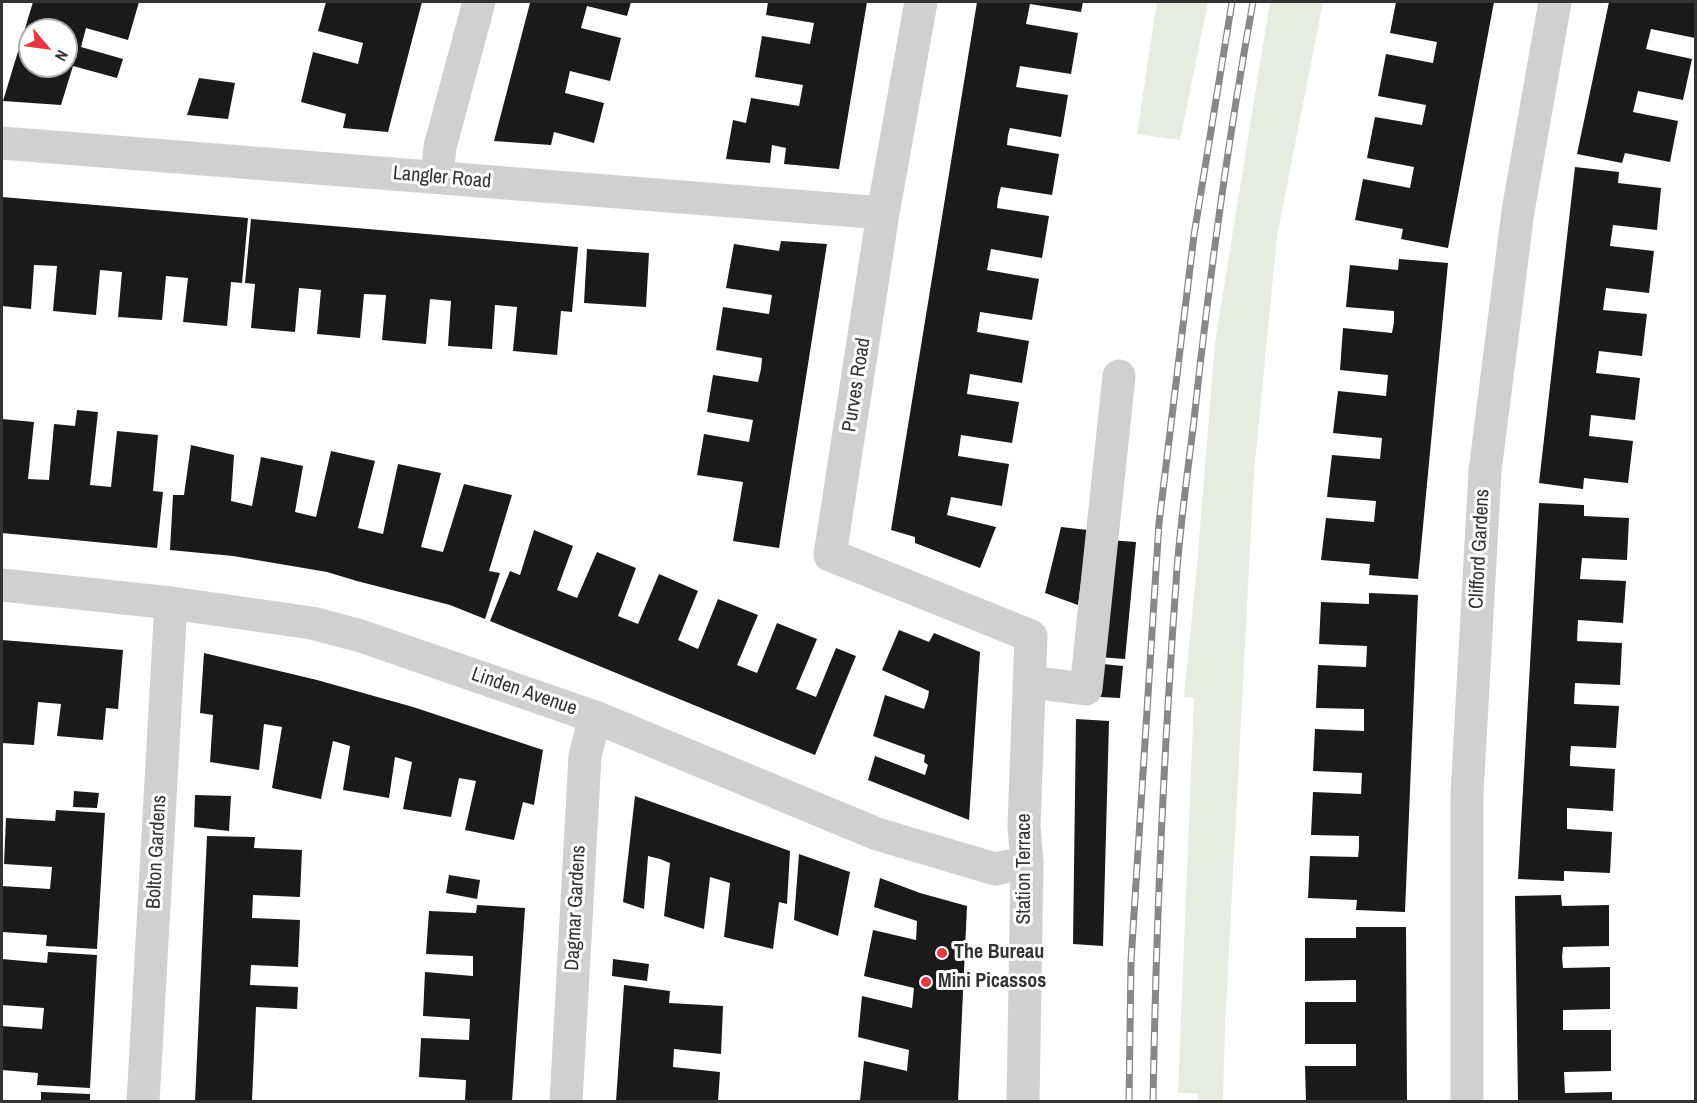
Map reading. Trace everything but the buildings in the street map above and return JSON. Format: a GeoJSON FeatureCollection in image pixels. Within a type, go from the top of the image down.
{"type":"FeatureCollection","features":[{"type":"Feature","properties":{"kind":"street"},"geometry":{"type":"LineString","coordinates":[[437,177],[440,147],[479,2]]}},
{"type":"Feature","properties":{"kind":"street","name":"Purves Road"},"geometry":{"type":"LineString","coordinates":[[921,2],[883,213],[830,555],[1031,636]]}},
{"type":"Feature","properties":{"kind":"street","name":"Clifford Gardens"},"geometry":{"type":"LineString","coordinates":[[1467,1101],[1467,794],[1485,471],[1518,211],[1555,2]]}},
{"type":"Feature","properties":{"kind":"street","name":"Langler Road"},"geometry":{"type":"LineString","coordinates":[[2,143],[883,213]]}},
{"type":"Feature","properties":{"kind":"street"},"geometry":{"type":"LineString","coordinates":[[1030,682],[1086,689],[1119,376]]}},
{"type":"Feature","properties":{"kind":"street","name":"Linden Avenue"},"geometry":{"type":"LineString","coordinates":[[2,585],[171,603],[312,623],[361,636],[596,717],[877,834],[995,869],[1027,864]]}},
{"type":"Feature","properties":{"kind":"street","name":"Bolton Gardens"},"geometry":{"type":"LineString","coordinates":[[143,1101],[171,603]]}},
{"type":"Feature","properties":{"kind":"street","name":"Station Terrace"},"geometry":{"type":"LineString","coordinates":[[1023,1101],[1027,864],[1024,826],[1031,636]]}},
{"type":"Feature","properties":{"kind":"street","name":"Dagmar Gardens"},"geometry":{"type":"LineString","coordinates":[[566,1101],[585,767],[588,743],[596,717]]}},
{"type":"Feature","properties":{"kind":"shaded area"},"geometry":{"type":"Polygon","coordinates":[[[1157,2],[1208,2],[1180,140],[1137,134],[1157,2]]]}},
{"type":"Feature","properties":{"kind":"shaded area"},"geometry":{"type":"Polygon","coordinates":[[[1270,2],[1323,2],[1277,236],[1254,472],[1223,1101],[1198,1101],[1198,1093],[1178,1093],[1194,698],[1184,697],[1215,343],[1270,2]]]}},
{"type":"Feature","properties":{"kind":"railway"},"geometry":{"type":"LineString","coordinates":[[1129,1102],[1131,961],[1159,523],[1194,235],[1232,2]]}},
{"type":"Feature","properties":{"kind":"railway"},"geometry":{"type":"LineString","coordinates":[[1153,1102],[1161,835],[1179,550],[1220,210],[1253,2]]}},
{"type":"Feature","properties":{"kind":"place","name":"The Bureau"},"geometry":{"type":"Point","coordinates":[942,953]}},
{"type":"Feature","properties":{"kind":"place","name":"Mini Picassos"},"geometry":{"type":"Point","coordinates":[926,982]}}]}
